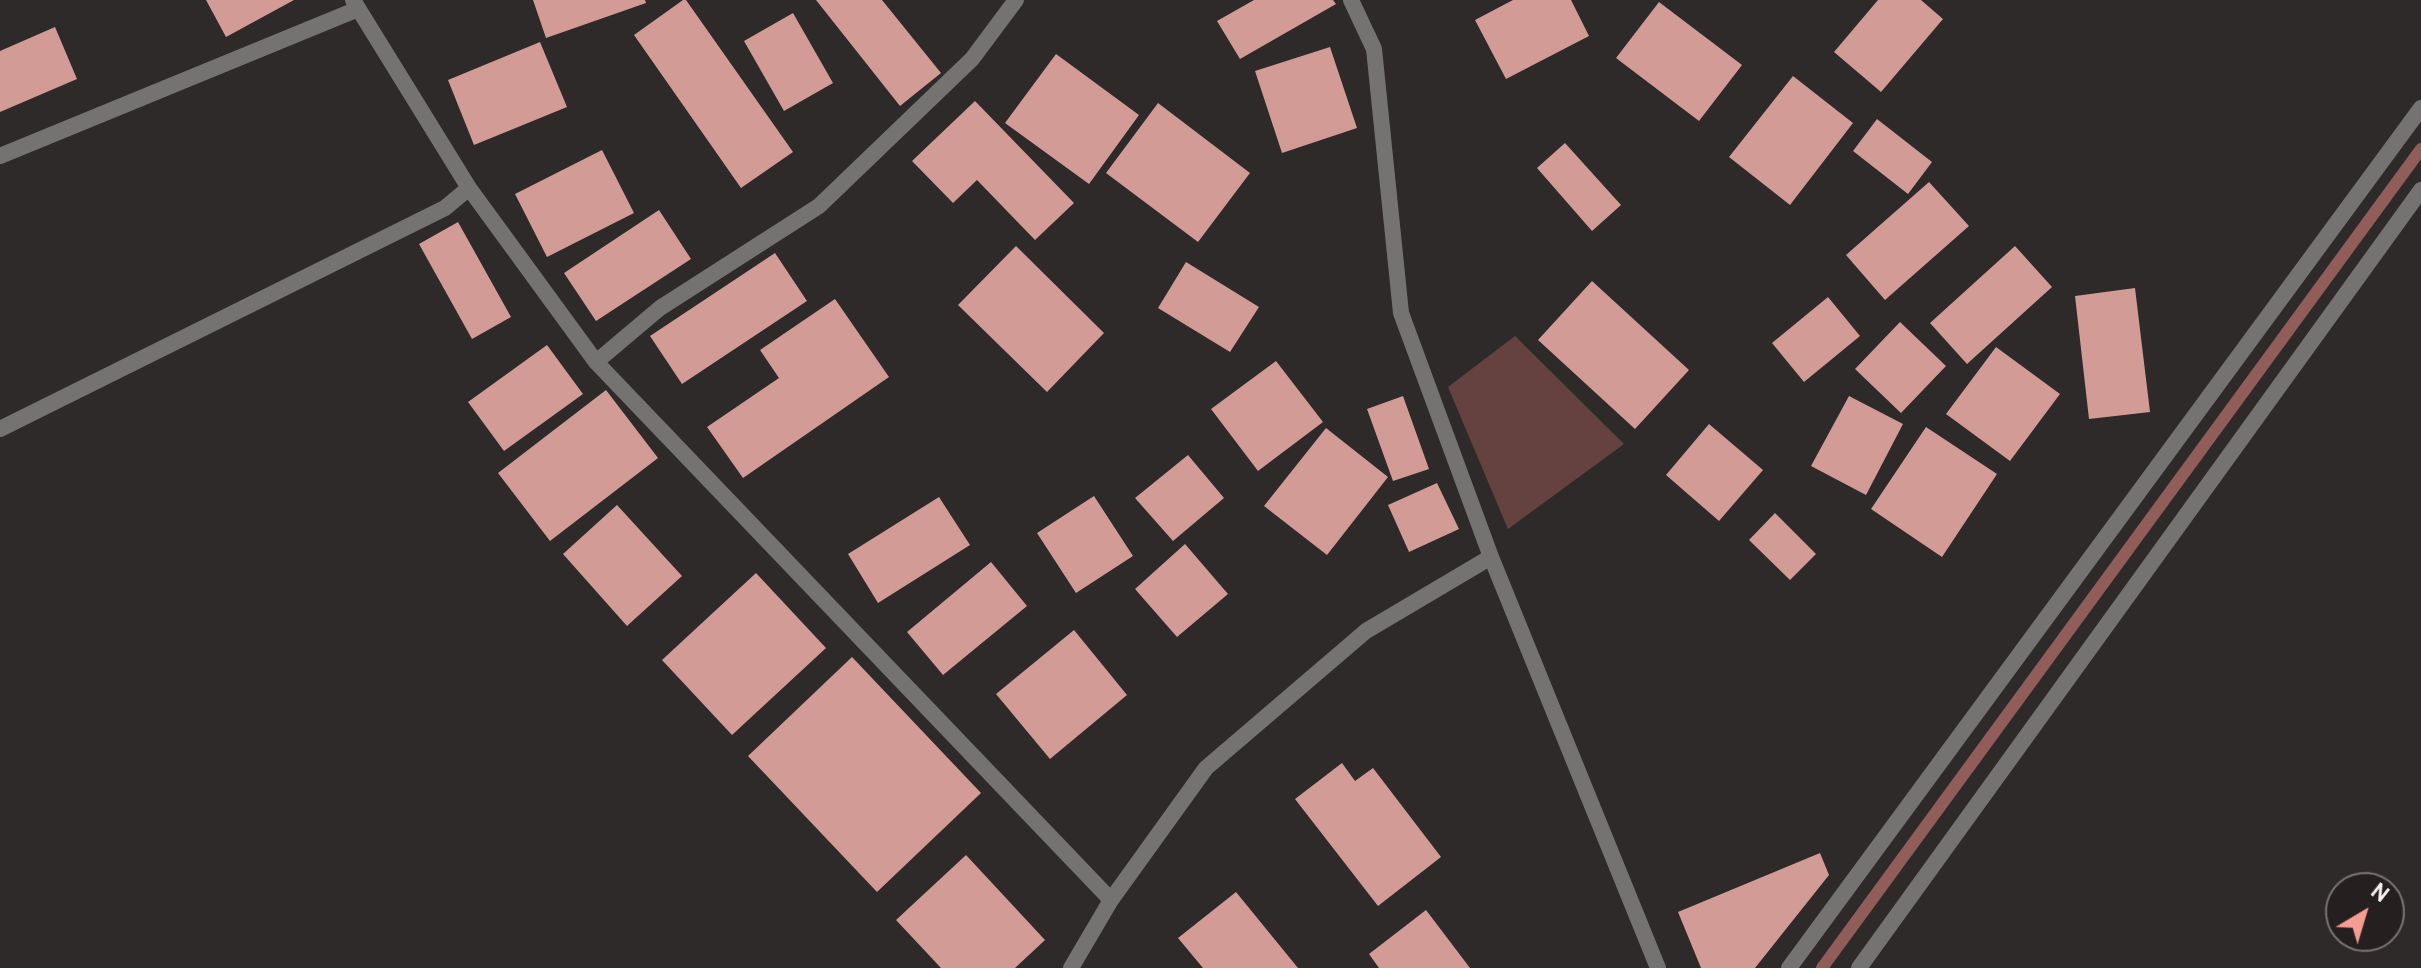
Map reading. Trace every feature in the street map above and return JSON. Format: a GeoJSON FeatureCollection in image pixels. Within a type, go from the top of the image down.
{"type":"FeatureCollection","features":[{"type":"Feature","properties":{"kind":"street"},"geometry":{"type":"LineString","coordinates":[[596,362],[660,308],[819,206],[972,59],[1016,0]]}},
{"type":"Feature","properties":{"kind":"street"},"geometry":{"type":"LineString","coordinates":[[1351,0],[1374,49],[1401,313],[1491,557],[1658,968]]}},
{"type":"Feature","properties":{"kind":"street"},"geometry":{"type":"LineString","coordinates":[[0,156],[355,4],[469,188],[596,362],[1111,900]]}},
{"type":"Feature","properties":{"kind":"street"},"geometry":{"type":"LineString","coordinates":[[1789,968],[2421,108]]}},
{"type":"Feature","properties":{"kind":"street"},"geometry":{"type":"LineString","coordinates":[[0,429],[445,208],[469,188]]}},
{"type":"Feature","properties":{"kind":"street"},"geometry":{"type":"LineString","coordinates":[[1859,968],[2421,190]]}},
{"type":"Feature","properties":{"kind":"street"},"geometry":{"type":"LineString","coordinates":[[1071,968],[1111,900],[1206,768],[1366,631],[1491,557]]}},
{"type":"Feature","properties":{"kind":"shaded area"},"geometry":{"type":"Polygon","coordinates":[[[1515,336],[1624,444],[1508,529],[1448,387],[1515,336]]]}},
{"type":"Feature","properties":{"kind":"building"},"geometry":{"type":"Polygon","coordinates":[[[206,0],[294,0],[226,37],[206,0]]]}},
{"type":"Feature","properties":{"kind":"building"},"geometry":{"type":"Polygon","coordinates":[[[533,0],[645,0],[646,3],[546,38],[533,0]]]}},
{"type":"Feature","properties":{"kind":"building"},"geometry":{"type":"Polygon","coordinates":[[[686,0],[793,152],[741,188],[634,35],[686,0]]]}},
{"type":"Feature","properties":{"kind":"building"},"geometry":{"type":"Polygon","coordinates":[[[816,0],[882,0],[941,73],[900,106],[816,0]]]}},
{"type":"Feature","properties":{"kind":"building"},"geometry":{"type":"Polygon","coordinates":[[[1254,0],[1333,0],[1336,4],[1240,59],[1217,21],[1254,0]]]}},
{"type":"Feature","properties":{"kind":"building"},"geometry":{"type":"Polygon","coordinates":[[[1513,0],[1571,0],[1589,36],[1506,79],[1475,20],[1513,0]]]}},
{"type":"Feature","properties":{"kind":"building"},"geometry":{"type":"Polygon","coordinates":[[[1878,0],[1921,0],[1943,19],[1881,92],[1834,52],[1878,0]]]}},
{"type":"Feature","properties":{"kind":"building"},"geometry":{"type":"Polygon","coordinates":[[[1659,2],[1742,65],[1699,121],[1616,58],[1659,2]]]}},
{"type":"Feature","properties":{"kind":"building"},"geometry":{"type":"Polygon","coordinates":[[[793,13],[833,83],[784,111],[744,41],[793,13]]]}},
{"type":"Feature","properties":{"kind":"building"},"geometry":{"type":"Polygon","coordinates":[[[55,27],[77,79],[0,112],[0,51],[55,27]]]}},
{"type":"Feature","properties":{"kind":"building"},"geometry":{"type":"Polygon","coordinates":[[[540,42],[567,107],[474,145],[448,80],[540,42]]]}},
{"type":"Feature","properties":{"kind":"building"},"geometry":{"type":"Polygon","coordinates":[[[1330,47],[1357,128],[1282,153],[1255,71],[1330,47]]]}},
{"type":"Feature","properties":{"kind":"building"},"geometry":{"type":"Polygon","coordinates":[[[1056,54],[1139,115],[1089,184],[1005,123],[1056,54]]]}},
{"type":"Feature","properties":{"kind":"building"},"geometry":{"type":"Polygon","coordinates":[[[1793,76],[1853,123],[1790,205],[1729,157],[1793,76]]]}},
{"type":"Feature","properties":{"kind":"building"},"geometry":{"type":"Polygon","coordinates":[[[975,101],[1074,203],[1035,240],[977,180],[953,203],[912,161],[975,101]]]}},
{"type":"Feature","properties":{"kind":"building"},"geometry":{"type":"Polygon","coordinates":[[[1158,103],[1250,173],[1198,242],[1106,173],[1158,103]]]}},
{"type":"Feature","properties":{"kind":"building"},"geometry":{"type":"Polygon","coordinates":[[[1877,119],[1932,162],[1908,194],[1853,151],[1877,119]]]}},
{"type":"Feature","properties":{"kind":"building"},"geometry":{"type":"Polygon","coordinates":[[[1565,143],[1621,205],[1592,231],[1537,168],[1565,143]]]}},
{"type":"Feature","properties":{"kind":"building"},"geometry":{"type":"Polygon","coordinates":[[[602,150],[634,213],[547,257],[515,194],[602,150]]]}},
{"type":"Feature","properties":{"kind":"building"},"geometry":{"type":"Polygon","coordinates":[[[1929,182],[1969,226],[1885,300],[1846,255],[1929,182]]]}},
{"type":"Feature","properties":{"kind":"building"},"geometry":{"type":"Polygon","coordinates":[[[659,210],[691,259],[596,321],[564,273],[659,210]]]}},
{"type":"Feature","properties":{"kind":"building"},"geometry":{"type":"Polygon","coordinates":[[[458,222],[511,317],[472,339],[419,244],[458,222]]]}},
{"type":"Feature","properties":{"kind":"building"},"geometry":{"type":"Polygon","coordinates":[[[1016,246],[1104,333],[1047,392],[958,305],[1016,246]]]}},
{"type":"Feature","properties":{"kind":"building"},"geometry":{"type":"Polygon","coordinates":[[[2015,246],[2052,287],[1967,364],[1930,323],[2015,246]]]}},
{"type":"Feature","properties":{"kind":"building"},"geometry":{"type":"Polygon","coordinates":[[[775,253],[807,301],[682,384],[650,336],[775,253]]]}},
{"type":"Feature","properties":{"kind":"building"},"geometry":{"type":"Polygon","coordinates":[[[1186,262],[1259,307],[1230,352],[1158,308],[1186,262]]]}},
{"type":"Feature","properties":{"kind":"building"},"geometry":{"type":"Polygon","coordinates":[[[1592,281],[1689,370],[1635,429],[1538,340],[1592,281]]]}},
{"type":"Feature","properties":{"kind":"building"},"geometry":{"type":"Polygon","coordinates":[[[2135,288],[2150,412],[2089,419],[2075,296],[2135,288]]]}},
{"type":"Feature","properties":{"kind":"building"},"geometry":{"type":"Polygon","coordinates":[[[1828,297],[1860,336],[1804,382],[1772,343],[1828,297]]]}},
{"type":"Feature","properties":{"kind":"building"},"geometry":{"type":"Polygon","coordinates":[[[835,299],[889,377],[743,478],[707,427],[779,378],[760,350],[835,299]]]}},
{"type":"Feature","properties":{"kind":"building"},"geometry":{"type":"Polygon","coordinates":[[[1900,322],[1946,366],[1901,413],[1855,369],[1900,322]]]}},
{"type":"Feature","properties":{"kind":"building"},"geometry":{"type":"Polygon","coordinates":[[[547,345],[583,394],[504,451],[468,402],[547,345]]]}},
{"type":"Feature","properties":{"kind":"building"},"geometry":{"type":"Polygon","coordinates":[[[1996,347],[2060,394],[2010,461],[1946,414],[1996,347]]]}},
{"type":"Feature","properties":{"kind":"building"},"geometry":{"type":"Polygon","coordinates":[[[1276,361],[1323,422],[1258,471],[1211,409],[1276,361]]]}},
{"type":"Feature","properties":{"kind":"building"},"geometry":{"type":"Polygon","coordinates":[[[606,390],[658,458],[550,541],[498,473],[606,390]]]}},
{"type":"Feature","properties":{"kind":"building"},"geometry":{"type":"Polygon","coordinates":[[[1403,396],[1429,469],[1393,481],[1367,409],[1403,396]]]}},
{"type":"Feature","properties":{"kind":"building"},"geometry":{"type":"Polygon","coordinates":[[[1849,396],[1903,424],[1866,495],[1811,466],[1849,396]]]}},
{"type":"Feature","properties":{"kind":"building"},"geometry":{"type":"Polygon","coordinates":[[[1709,424],[1763,470],[1719,521],[1666,475],[1709,424]]]}},
{"type":"Feature","properties":{"kind":"building"},"geometry":{"type":"Polygon","coordinates":[[[1926,427],[1997,474],[1942,557],[1871,509],[1926,427]]]}},
{"type":"Feature","properties":{"kind":"building"},"geometry":{"type":"Polygon","coordinates":[[[1326,428],[1388,477],[1327,555],[1264,506],[1326,428]]]}},
{"type":"Feature","properties":{"kind":"building"},"geometry":{"type":"Polygon","coordinates":[[[1188,455],[1224,498],[1173,541],[1135,498],[1188,455]]]}},
{"type":"Feature","properties":{"kind":"building"},"geometry":{"type":"Polygon","coordinates":[[[1437,483],[1459,529],[1409,552],[1388,505],[1437,483]]]}},
{"type":"Feature","properties":{"kind":"building"},"geometry":{"type":"Polygon","coordinates":[[[1094,496],[1133,556],[1076,593],[1037,533],[1094,496]]]}},
{"type":"Feature","properties":{"kind":"building"},"geometry":{"type":"Polygon","coordinates":[[[939,497],[970,545],[878,603],[848,554],[939,497]]]}},
{"type":"Feature","properties":{"kind":"building"},"geometry":{"type":"Polygon","coordinates":[[[617,505],[682,576],[627,626],[563,554],[617,505]]]}},
{"type":"Feature","properties":{"kind":"building"},"geometry":{"type":"Polygon","coordinates":[[[1775,513],[1816,554],[1790,580],[1749,540],[1775,513]]]}},
{"type":"Feature","properties":{"kind":"building"},"geometry":{"type":"Polygon","coordinates":[[[1185,544],[1228,594],[1177,637],[1135,589],[1185,544]]]}},
{"type":"Feature","properties":{"kind":"building"},"geometry":{"type":"Polygon","coordinates":[[[991,562],[1027,606],[943,675],[907,632],[991,562]]]}},
{"type":"Feature","properties":{"kind":"building"},"geometry":{"type":"Polygon","coordinates":[[[756,573],[826,648],[732,735],[662,660],[756,573]]]}},
{"type":"Feature","properties":{"kind":"building"},"geometry":{"type":"Polygon","coordinates":[[[1074,630],[1127,695],[1050,759],[996,694],[1074,630]]]}},
{"type":"Feature","properties":{"kind":"building"},"geometry":{"type":"Polygon","coordinates":[[[852,657],[981,793],[877,892],[748,756],[852,657]]]}},
{"type":"Feature","properties":{"kind":"building"},"geometry":{"type":"Polygon","coordinates":[[[1342,763],[1355,781],[1373,768],[1441,857],[1378,906],[1295,799],[1342,763]]]}},
{"type":"Feature","properties":{"kind":"building"},"geometry":{"type":"Polygon","coordinates":[[[1820,853],[1829,875],[1755,968],[1701,968],[1678,912],[1820,853]]]}},
{"type":"Feature","properties":{"kind":"building"},"geometry":{"type":"Polygon","coordinates":[[[966,855],[1045,940],[1015,968],[941,968],[896,920],[966,855]]]}},
{"type":"Feature","properties":{"kind":"building"},"geometry":{"type":"Polygon","coordinates":[[[1236,892],[1298,968],[1203,968],[1178,938],[1236,892]]]}},
{"type":"Feature","properties":{"kind":"building"},"geometry":{"type":"Polygon","coordinates":[[[1426,910],[1470,968],[1379,968],[1369,954],[1426,910]]]}},
{"type":"Feature","properties":{"kind":"waterway"},"geometry":{"type":"LineString","coordinates":[[1822,968],[2421,149]]}}]}
